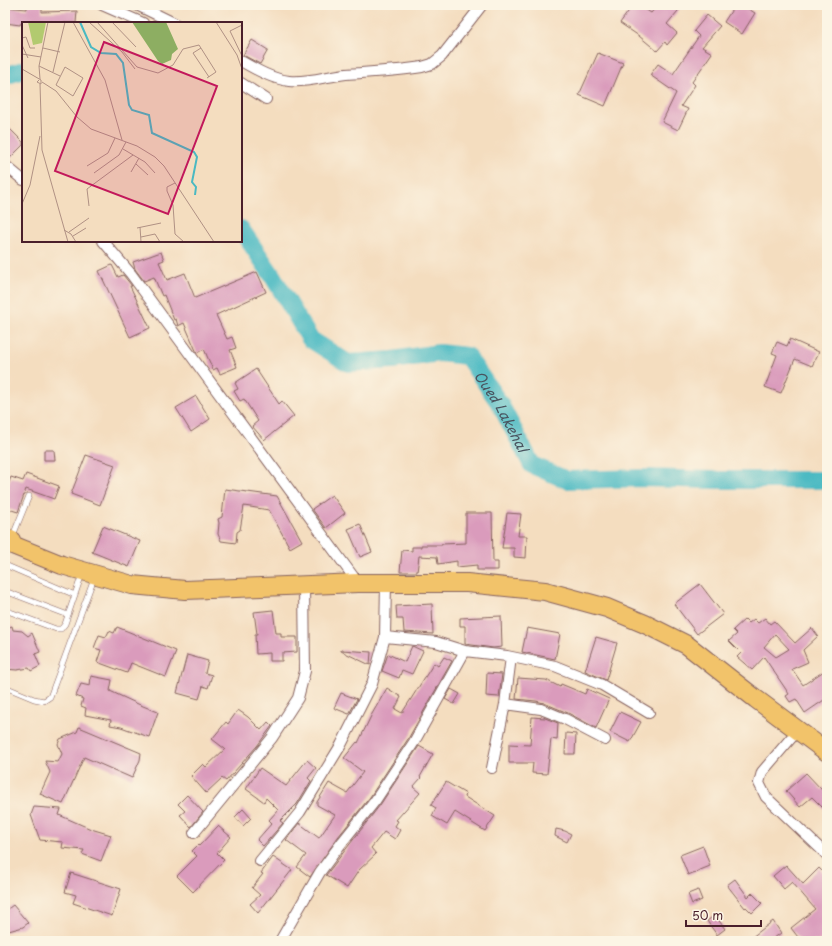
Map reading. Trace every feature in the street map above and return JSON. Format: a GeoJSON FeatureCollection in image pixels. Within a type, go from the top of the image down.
{"type":"FeatureCollection","features":[{"type":"Feature","properties":{"kind":"highway"},"geometry":{"type":"LineString","coordinates":[[8,539],[10,544],[62,565],[132,585],[185,590],[358,583],[467,583],[545,591],[607,608],[645,624],[687,645],[827,752]]}},
{"type":"Feature","properties":{"kind":"street"},"geometry":{"type":"LineString","coordinates":[[102,5],[141,22]]}},
{"type":"Feature","properties":{"kind":"street"},"geometry":{"type":"LineString","coordinates":[[137,5],[172,22]]}},
{"type":"Feature","properties":{"kind":"street"},"geometry":{"type":"LineString","coordinates":[[242,62],[250,67],[274,77],[288,81],[301,82],[345,75],[422,67],[432,64],[442,56],[482,5]]}},
{"type":"Feature","properties":{"kind":"street"},"geometry":{"type":"LineString","coordinates":[[242,84],[266,98]]}},
{"type":"Feature","properties":{"kind":"street"},"geometry":{"type":"LineString","coordinates":[[5,165],[22,179]]}},
{"type":"Feature","properties":{"kind":"street"},"geometry":{"type":"LineString","coordinates":[[104,242],[130,274],[358,583]]}},
{"type":"Feature","properties":{"kind":"street"},"geometry":{"type":"LineString","coordinates":[[260,861],[300,812],[341,745],[372,684],[385,637],[386,583]]}},
{"type":"Feature","properties":{"kind":"street"},"geometry":{"type":"LineString","coordinates":[[194,834],[272,738],[298,698],[305,671],[304,585]]}},
{"type":"Feature","properties":{"kind":"street"},"geometry":{"type":"LineString","coordinates":[[385,637],[436,642],[464,651],[511,657],[555,666],[602,685],[649,713]]}},
{"type":"Feature","properties":{"kind":"street"},"geometry":{"type":"LineString","coordinates":[[280,941],[320,872],[375,801],[414,742],[464,651]]}},
{"type":"Feature","properties":{"kind":"street"},"geometry":{"type":"LineString","coordinates":[[492,768],[505,704],[511,657]]}},
{"type":"Feature","properties":{"kind":"street"},"geometry":{"type":"LineString","coordinates":[[505,704],[541,709],[565,719],[606,740]]}},
{"type":"Feature","properties":{"kind":"street"},"geometry":{"type":"LineString","coordinates":[[798,730],[762,772],[759,783],[766,797],[827,855]]}},
{"type":"Feature","properties":{"kind":"lane"},"geometry":{"type":"LineString","coordinates":[[8,539],[29,496]]}},
{"type":"Feature","properties":{"kind":"lane"},"geometry":{"type":"LineString","coordinates":[[5,565],[75,595]]}},
{"type":"Feature","properties":{"kind":"lane"},"geometry":{"type":"LineString","coordinates":[[5,610],[56,629],[61,629],[65,624],[75,595],[89,573]]}},
{"type":"Feature","properties":{"kind":"lane"},"geometry":{"type":"LineString","coordinates":[[5,687],[34,699],[44,700],[50,697],[89,573]]}},
{"type":"Feature","properties":{"kind":"lane"},"geometry":{"type":"LineString","coordinates":[[5,591],[68,615]]}},
{"type":"Feature","properties":{"kind":"building"},"geometry":{"type":"Polygon","coordinates":[[[27,5],[42,5],[42,12],[77,11],[76,22],[22,22],[20,25],[5,23],[5,7],[27,9],[27,5]]]}},
{"type":"Feature","properties":{"kind":"building"},"geometry":{"type":"Polygon","coordinates":[[[633,5],[639,5],[651,13],[658,5],[683,5],[667,24],[677,33],[667,45],[665,42],[657,51],[620,23],[633,5]]]}},
{"type":"Feature","properties":{"kind":"building"},"geometry":{"type":"Polygon","coordinates":[[[735,5],[742,5],[755,13],[742,34],[724,22],[735,5]]]}},
{"type":"Feature","properties":{"kind":"building"},"geometry":{"type":"Polygon","coordinates":[[[707,15],[720,26],[702,47],[712,53],[692,82],[695,85],[681,106],[688,109],[678,130],[662,122],[676,93],[650,75],[658,64],[673,74],[699,36],[694,31],[707,15]]]}},
{"type":"Feature","properties":{"kind":"building"},"geometry":{"type":"Polygon","coordinates":[[[252,40],[268,50],[260,64],[243,55],[252,40]]]}},
{"type":"Feature","properties":{"kind":"building"},"geometry":{"type":"Polygon","coordinates":[[[598,53],[623,63],[605,106],[579,95],[598,53]]]}},
{"type":"Feature","properties":{"kind":"building"},"geometry":{"type":"Polygon","coordinates":[[[5,124],[22,141],[22,146],[8,160],[5,159],[5,124]]]}},
{"type":"Feature","properties":{"kind":"building"},"geometry":{"type":"Polygon","coordinates":[[[161,252],[164,260],[159,262],[167,280],[185,273],[195,298],[257,272],[266,292],[216,315],[227,339],[232,337],[236,348],[230,350],[237,367],[220,374],[217,368],[213,370],[204,349],[197,353],[184,323],[178,326],[176,319],[174,320],[164,295],[162,296],[154,277],[144,281],[135,269],[133,262],[161,252]]]}},
{"type":"Feature","properties":{"kind":"building"},"geometry":{"type":"Polygon","coordinates":[[[112,265],[118,277],[123,275],[132,286],[130,286],[150,328],[130,337],[99,271],[112,265]]]}},
{"type":"Feature","properties":{"kind":"building"},"geometry":{"type":"Polygon","coordinates":[[[790,339],[819,352],[812,366],[795,359],[781,393],[765,387],[777,355],[772,353],[777,342],[787,346],[790,339]]]}},
{"type":"Feature","properties":{"kind":"building"},"geometry":{"type":"Polygon","coordinates":[[[256,369],[279,404],[282,401],[294,416],[264,440],[252,426],[258,421],[244,399],[240,401],[234,391],[238,389],[235,383],[256,369]]]}},
{"type":"Feature","properties":{"kind":"building"},"geometry":{"type":"Polygon","coordinates":[[[196,396],[210,419],[191,432],[176,408],[196,396]]]}},
{"type":"Feature","properties":{"kind":"building"},"geometry":{"type":"Polygon","coordinates":[[[44,450],[54,450],[55,460],[44,460],[44,450]]]}},
{"type":"Feature","properties":{"kind":"building"},"geometry":{"type":"Polygon","coordinates":[[[86,455],[115,465],[100,505],[71,494],[86,455]]]}},
{"type":"Feature","properties":{"kind":"building"},"geometry":{"type":"Polygon","coordinates":[[[26,474],[59,486],[54,499],[26,489],[18,512],[5,508],[5,492],[11,477],[23,481],[26,474]]]}},
{"type":"Feature","properties":{"kind":"building"},"geometry":{"type":"Polygon","coordinates":[[[225,489],[277,496],[302,541],[290,548],[269,510],[244,506],[240,530],[237,532],[236,543],[221,541],[218,534],[218,519],[222,517],[225,489]]]}},
{"type":"Feature","properties":{"kind":"building"},"geometry":{"type":"Polygon","coordinates":[[[332,495],[345,513],[326,528],[312,509],[332,495]]]}},
{"type":"Feature","properties":{"kind":"building"},"geometry":{"type":"Polygon","coordinates":[[[466,513],[492,513],[493,562],[498,562],[498,570],[477,570],[477,565],[457,567],[457,561],[438,564],[437,557],[419,556],[417,572],[400,572],[402,550],[412,551],[412,547],[421,547],[421,545],[466,543],[466,513]]]}},
{"type":"Feature","properties":{"kind":"building"},"geometry":{"type":"Polygon","coordinates":[[[507,513],[521,514],[518,536],[527,536],[526,558],[514,557],[514,548],[502,548],[507,513]]]}},
{"type":"Feature","properties":{"kind":"building"},"geometry":{"type":"Polygon","coordinates":[[[360,524],[372,552],[360,557],[348,529],[360,524]]]}},
{"type":"Feature","properties":{"kind":"building"},"geometry":{"type":"Polygon","coordinates":[[[103,526],[140,541],[129,567],[92,552],[103,526]]]}},
{"type":"Feature","properties":{"kind":"building"},"geometry":{"type":"Polygon","coordinates":[[[700,584],[723,614],[697,634],[674,604],[700,584]]]}},
{"type":"Feature","properties":{"kind":"building"},"geometry":{"type":"Polygon","coordinates":[[[432,604],[433,634],[404,632],[403,619],[397,619],[396,606],[432,604]]]}},
{"type":"Feature","properties":{"kind":"building"},"geometry":{"type":"Polygon","coordinates":[[[273,610],[276,633],[281,633],[281,637],[297,637],[297,652],[282,653],[282,661],[270,661],[270,653],[256,654],[255,634],[257,634],[254,612],[273,610]]]}},
{"type":"Feature","properties":{"kind":"building"},"geometry":{"type":"Polygon","coordinates":[[[501,616],[502,647],[493,648],[465,644],[465,626],[460,626],[460,618],[501,616]]]}},
{"type":"Feature","properties":{"kind":"building"},"geometry":{"type":"Polygon","coordinates":[[[765,618],[770,624],[774,621],[795,643],[812,628],[818,636],[803,650],[808,662],[792,669],[803,685],[827,669],[827,698],[805,713],[796,699],[790,702],[786,696],[789,694],[764,657],[752,670],[737,657],[741,653],[729,641],[737,634],[733,630],[745,619],[749,623],[754,619],[758,623],[765,618]],[[775,634],[764,647],[776,657],[789,649],[775,634]]]}},
{"type":"Feature","properties":{"kind":"building"},"geometry":{"type":"Polygon","coordinates":[[[12,626],[13,630],[22,631],[28,636],[32,633],[40,652],[35,654],[40,666],[31,671],[29,668],[17,670],[5,669],[5,629],[12,626]]]}},
{"type":"Feature","properties":{"kind":"building"},"geometry":{"type":"Polygon","coordinates":[[[117,627],[176,651],[166,677],[131,663],[127,673],[97,662],[101,650],[94,648],[99,635],[106,637],[109,631],[114,633],[117,627]]]}},
{"type":"Feature","properties":{"kind":"building"},"geometry":{"type":"Polygon","coordinates":[[[527,628],[560,634],[555,659],[522,652],[527,628]]]}},
{"type":"Feature","properties":{"kind":"building"},"geometry":{"type":"Polygon","coordinates":[[[596,637],[617,643],[606,680],[585,671],[596,637]]]}},
{"type":"Feature","properties":{"kind":"building"},"geometry":{"type":"Polygon","coordinates":[[[412,646],[423,651],[412,674],[402,670],[399,678],[382,671],[388,654],[405,662],[412,646]]]}},
{"type":"Feature","properties":{"kind":"building"},"geometry":{"type":"Polygon","coordinates":[[[341,651],[371,652],[370,665],[341,651]]]}},
{"type":"Feature","properties":{"kind":"building"},"geometry":{"type":"Polygon","coordinates":[[[187,655],[208,661],[205,673],[212,675],[208,688],[203,686],[199,699],[177,693],[187,655]]]}},
{"type":"Feature","properties":{"kind":"building"},"geometry":{"type":"Polygon","coordinates":[[[444,657],[452,661],[408,739],[370,797],[338,837],[310,877],[297,867],[306,855],[286,840],[299,823],[319,838],[335,815],[317,805],[317,802],[329,783],[347,793],[363,772],[344,758],[357,742],[358,743],[387,688],[401,697],[395,709],[402,713],[434,663],[438,666],[444,657]]]}},
{"type":"Feature","properties":{"kind":"building"},"geometry":{"type":"Polygon","coordinates":[[[487,673],[502,674],[499,697],[486,696],[487,673]]]}},
{"type":"Feature","properties":{"kind":"building"},"geometry":{"type":"Polygon","coordinates":[[[91,676],[112,680],[110,691],[158,712],[149,737],[121,727],[110,725],[111,720],[85,715],[86,708],[81,706],[83,699],[76,696],[81,684],[90,686],[91,676]]]}},
{"type":"Feature","properties":{"kind":"building"},"geometry":{"type":"Polygon","coordinates":[[[518,678],[546,680],[560,687],[561,684],[585,694],[587,689],[609,699],[596,728],[568,713],[544,703],[516,699],[518,678]]]}},
{"type":"Feature","properties":{"kind":"building"},"geometry":{"type":"Polygon","coordinates":[[[451,689],[460,694],[454,704],[445,699],[451,689]]]}},
{"type":"Feature","properties":{"kind":"building"},"geometry":{"type":"Polygon","coordinates":[[[341,693],[357,699],[349,714],[334,708],[341,693]]]}},
{"type":"Feature","properties":{"kind":"building"},"geometry":{"type":"Polygon","coordinates":[[[238,710],[248,717],[261,730],[268,722],[272,726],[257,746],[226,781],[222,778],[206,793],[191,776],[203,764],[206,767],[225,749],[212,739],[226,722],[228,724],[238,710]]]}},
{"type":"Feature","properties":{"kind":"building"},"geometry":{"type":"Polygon","coordinates":[[[620,712],[641,722],[630,742],[610,732],[620,712]]]}},
{"type":"Feature","properties":{"kind":"building"},"geometry":{"type":"Polygon","coordinates":[[[532,717],[545,718],[558,723],[557,740],[551,739],[547,774],[532,773],[533,763],[509,763],[509,744],[530,745],[532,717]]]}},
{"type":"Feature","properties":{"kind":"building"},"geometry":{"type":"Polygon","coordinates":[[[79,727],[141,753],[140,760],[132,778],[84,757],[63,804],[40,794],[50,772],[45,761],[58,762],[62,754],[58,744],[60,739],[77,732],[79,727]]]}},
{"type":"Feature","properties":{"kind":"building"},"geometry":{"type":"Polygon","coordinates":[[[566,733],[576,734],[575,754],[565,754],[566,733]]]}},
{"type":"Feature","properties":{"kind":"building"},"geometry":{"type":"Polygon","coordinates":[[[419,746],[433,754],[420,777],[421,778],[413,787],[420,793],[396,820],[398,821],[395,826],[400,830],[395,839],[384,832],[371,848],[376,854],[359,870],[347,888],[326,875],[380,805],[419,746]]]}},
{"type":"Feature","properties":{"kind":"building"},"geometry":{"type":"Polygon","coordinates":[[[307,760],[316,768],[308,778],[311,781],[297,804],[280,821],[283,823],[263,846],[257,840],[272,823],[269,820],[278,810],[266,798],[264,802],[246,789],[260,768],[286,786],[307,760]]]}},
{"type":"Feature","properties":{"kind":"building"},"geometry":{"type":"Polygon","coordinates":[[[806,773],[822,790],[827,785],[827,812],[812,797],[800,807],[786,791],[806,773]]]}},
{"type":"Feature","properties":{"kind":"building"},"geometry":{"type":"Polygon","coordinates":[[[446,782],[466,794],[465,797],[495,816],[485,831],[455,812],[447,825],[432,816],[436,808],[431,805],[446,782]]]}},
{"type":"Feature","properties":{"kind":"building"},"geometry":{"type":"Polygon","coordinates":[[[187,795],[203,812],[191,827],[180,815],[185,811],[178,804],[187,795]]]}},
{"type":"Feature","properties":{"kind":"building"},"geometry":{"type":"Polygon","coordinates":[[[34,807],[61,809],[59,815],[91,829],[111,835],[101,861],[82,854],[84,850],[62,848],[63,842],[40,840],[31,815],[34,807]]]}},
{"type":"Feature","properties":{"kind":"building"},"geometry":{"type":"Polygon","coordinates":[[[243,809],[251,818],[243,826],[235,817],[243,809]]]}},
{"type":"Feature","properties":{"kind":"building"},"geometry":{"type":"Polygon","coordinates":[[[218,826],[231,837],[217,853],[224,860],[193,892],[177,876],[197,856],[192,851],[198,845],[199,846],[218,826]]]}},
{"type":"Feature","properties":{"kind":"building"},"geometry":{"type":"Polygon","coordinates":[[[556,829],[571,834],[567,842],[555,836],[556,829]]]}},
{"type":"Feature","properties":{"kind":"building"},"geometry":{"type":"Polygon","coordinates":[[[703,846],[710,866],[688,875],[680,855],[703,846]]]}},
{"type":"Feature","properties":{"kind":"building"},"geometry":{"type":"Polygon","coordinates":[[[273,857],[292,870],[258,913],[250,904],[260,895],[252,888],[263,874],[261,873],[273,857]]]}},
{"type":"Feature","properties":{"kind":"building"},"geometry":{"type":"Polygon","coordinates":[[[786,865],[803,884],[819,868],[827,876],[827,935],[819,941],[801,941],[791,928],[815,909],[792,882],[784,889],[773,876],[786,865]]]}},
{"type":"Feature","properties":{"kind":"building"},"geometry":{"type":"Polygon","coordinates":[[[71,873],[121,889],[112,916],[73,903],[76,895],[65,892],[71,873]]]}},
{"type":"Feature","properties":{"kind":"building"},"geometry":{"type":"Polygon","coordinates":[[[735,879],[748,897],[752,893],[762,903],[752,913],[746,907],[745,908],[727,885],[735,879]]]}},
{"type":"Feature","properties":{"kind":"building"},"geometry":{"type":"Polygon","coordinates":[[[698,890],[702,900],[692,904],[688,894],[698,890]]]}},
{"type":"Feature","properties":{"kind":"building"},"geometry":{"type":"Polygon","coordinates":[[[13,905],[28,923],[23,927],[5,932],[5,911],[13,905]]]}},
{"type":"Feature","properties":{"kind":"building"},"geometry":{"type":"Polygon","coordinates":[[[715,915],[725,929],[717,935],[707,921],[715,915]]]}},
{"type":"Feature","properties":{"kind":"building"},"geometry":{"type":"Polygon","coordinates":[[[773,921],[781,933],[770,941],[747,941],[773,921]]]}},
{"type":"Feature","properties":{"kind":"waterway","name":"Oued Lakehal"},"geometry":{"type":"LineString","coordinates":[[5,76],[22,70]]}},
{"type":"Feature","properties":{"kind":"waterway","name":"Oued Lakehal"},"geometry":{"type":"LineString","coordinates":[[242,230],[272,275],[310,339],[348,363],[393,360],[439,353],[467,356],[500,404],[532,465],[567,480],[645,478],[715,480],[827,480]]}}]}
